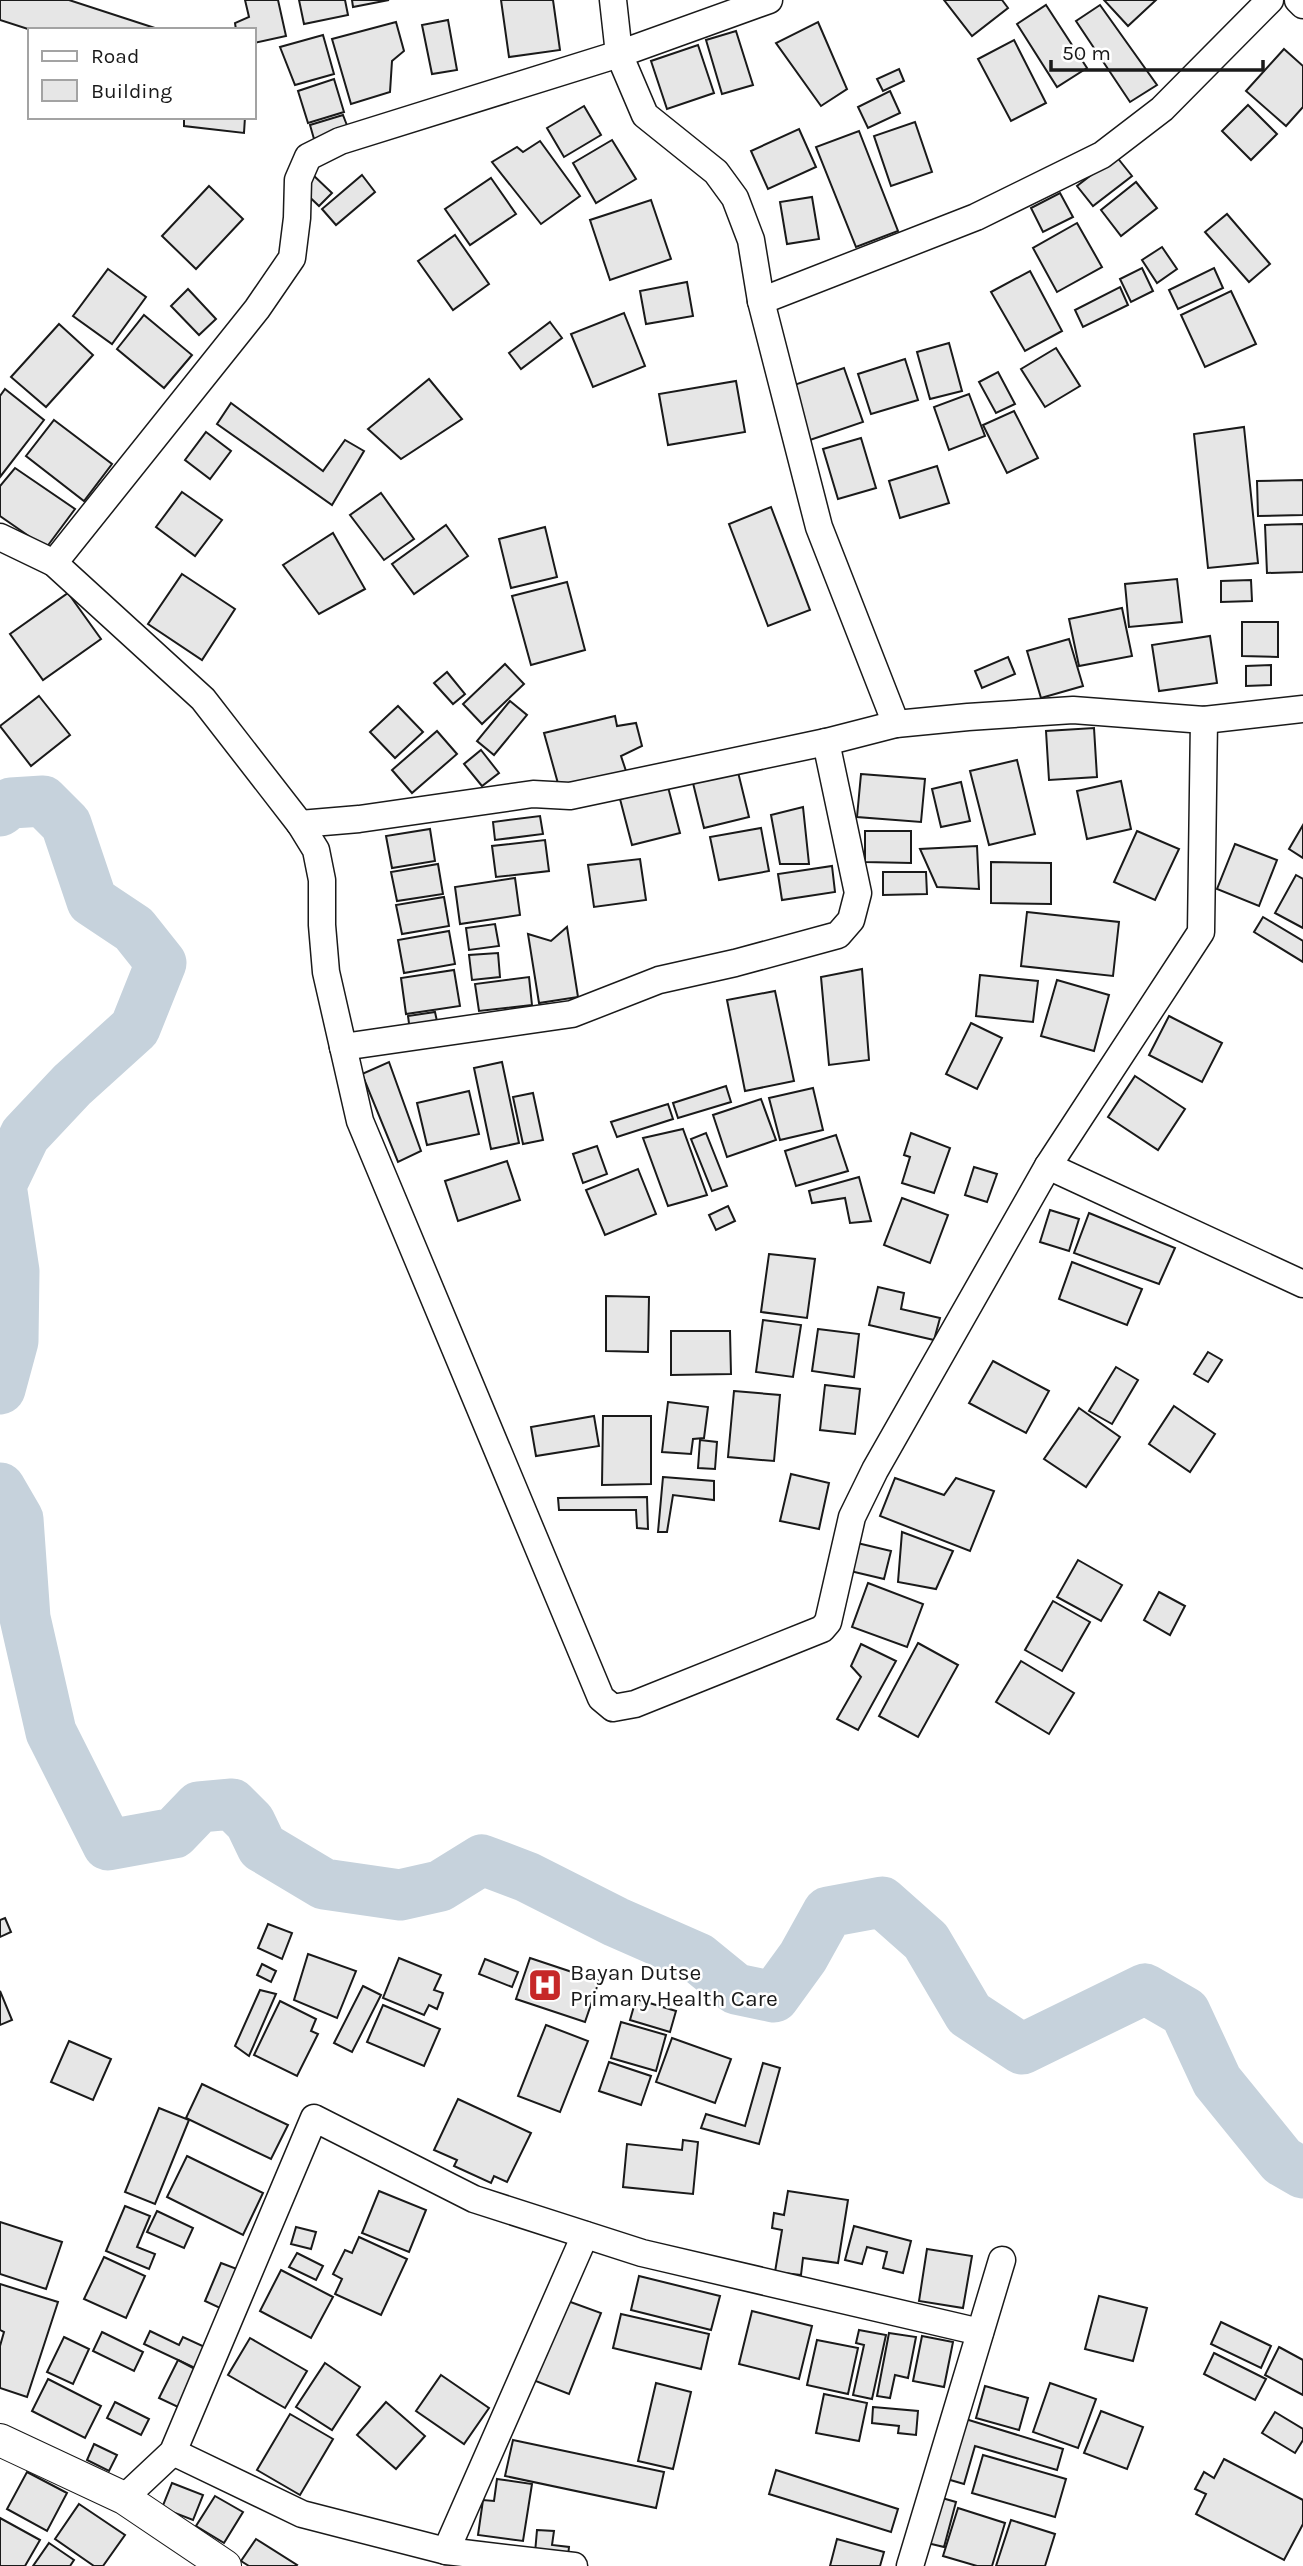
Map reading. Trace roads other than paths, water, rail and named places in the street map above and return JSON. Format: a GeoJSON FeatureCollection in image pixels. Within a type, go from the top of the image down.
{"type":"FeatureCollection","features":[{"type":"Feature","properties":{"kind":"street"},"geometry":{"type":"LineString","coordinates":[[613,0],[619,54],[645,115],[716,172],[735,198],[751,240],[761,302],[819,527],[897,724]]}},
{"type":"Feature","properties":{"kind":"street"},"geometry":{"type":"LineString","coordinates":[[54,563],[257,309],[292,258],[298,180],[308,157],[340,141],[619,54],[769,0]]}},
{"type":"Feature","properties":{"kind":"street"},"geometry":{"type":"LineString","coordinates":[[761,302],[976,217],[1102,155],[1162,109],[1270,0]]}},
{"type":"Feature","properties":{"kind":"street"},"geometry":{"type":"LineString","coordinates":[[1298,0],[1303,5]]}},
{"type":"Feature","properties":{"kind":"street"},"geometry":{"type":"LineString","coordinates":[[0,537],[54,563],[203,699],[300,824],[316,850],[322,880],[326,972],[360,1121],[601,1698],[613,1708],[635,1704],[822,1629],[828,1622],[852,1517],[875,1470],[1048,1166],[1201,932],[1204,720]]}},
{"type":"Feature","properties":{"kind":"street"},"geometry":{"type":"LineString","coordinates":[[300,824],[359,819],[533,794],[570,796],[826,742],[897,724],[1073,710],[1204,720],[1303,709]]}},
{"type":"Feature","properties":{"kind":"street"},"geometry":{"type":"LineString","coordinates":[[343,1047],[572,1014],[659,980],[838,936],[851,920],[858,893],[826,742]]}},
{"type":"Feature","properties":{"kind":"street"},"geometry":{"type":"LineString","coordinates":[[1048,1166],[1303,1284]]}},
{"type":"Feature","properties":{"kind":"street"},"geometry":{"type":"LineString","coordinates":[[124,2498],[173,2452],[314,2118],[474,2199],[585,2235],[642,2253],[979,2332]]}},
{"type":"Feature","properties":{"kind":"street"},"geometry":{"type":"LineString","coordinates":[[446,2551],[585,2235]]}},
{"type":"Feature","properties":{"kind":"street"},"geometry":{"type":"LineString","coordinates":[[910,2566],[1002,2260]]}},
{"type":"Feature","properties":{"kind":"street"},"geometry":{"type":"LineString","coordinates":[[0,2440],[124,2498],[225,2566]]}},
{"type":"Feature","properties":{"kind":"street"},"geometry":{"type":"LineString","coordinates":[[173,2452],[302,2514],[446,2551],[574,2566]]}},
{"type":"Feature","properties":{"kind":"waterway"},"geometry":{"type":"LineString","coordinates":[[0,811],[11,803],[43,801],[66,824],[92,901],[134,929],[161,963],[135,1028],[72,1085],[25,1135],[1,1185],[14,1271],[13,1341],[0,1389]]}},
{"type":"Feature","properties":{"kind":"waterway"},"geometry":{"type":"LineString","coordinates":[[0,1488],[18,1519],[25,1618],[51,1732],[108,1845],[174,1833],[199,1807],[232,1804],[250,1822],[262,1847],[324,1884],[400,1895],[440,1886],[482,1860],[527,1877],[616,1922],[698,1958],[736,1989],[774,1997],[803,1957],[828,1912],[882,1902],[926,1941],[969,2014],[1022,2049],[1145,1989],[1185,2012],[1217,2081],[1282,2161],[1303,2173]]}},
{"type":"Feature","properties":{"kind":"place","name":"Bayan Dutse Primary Health Care"},"geometry":{"type":"Point","coordinates":[545,1985]}}]}
